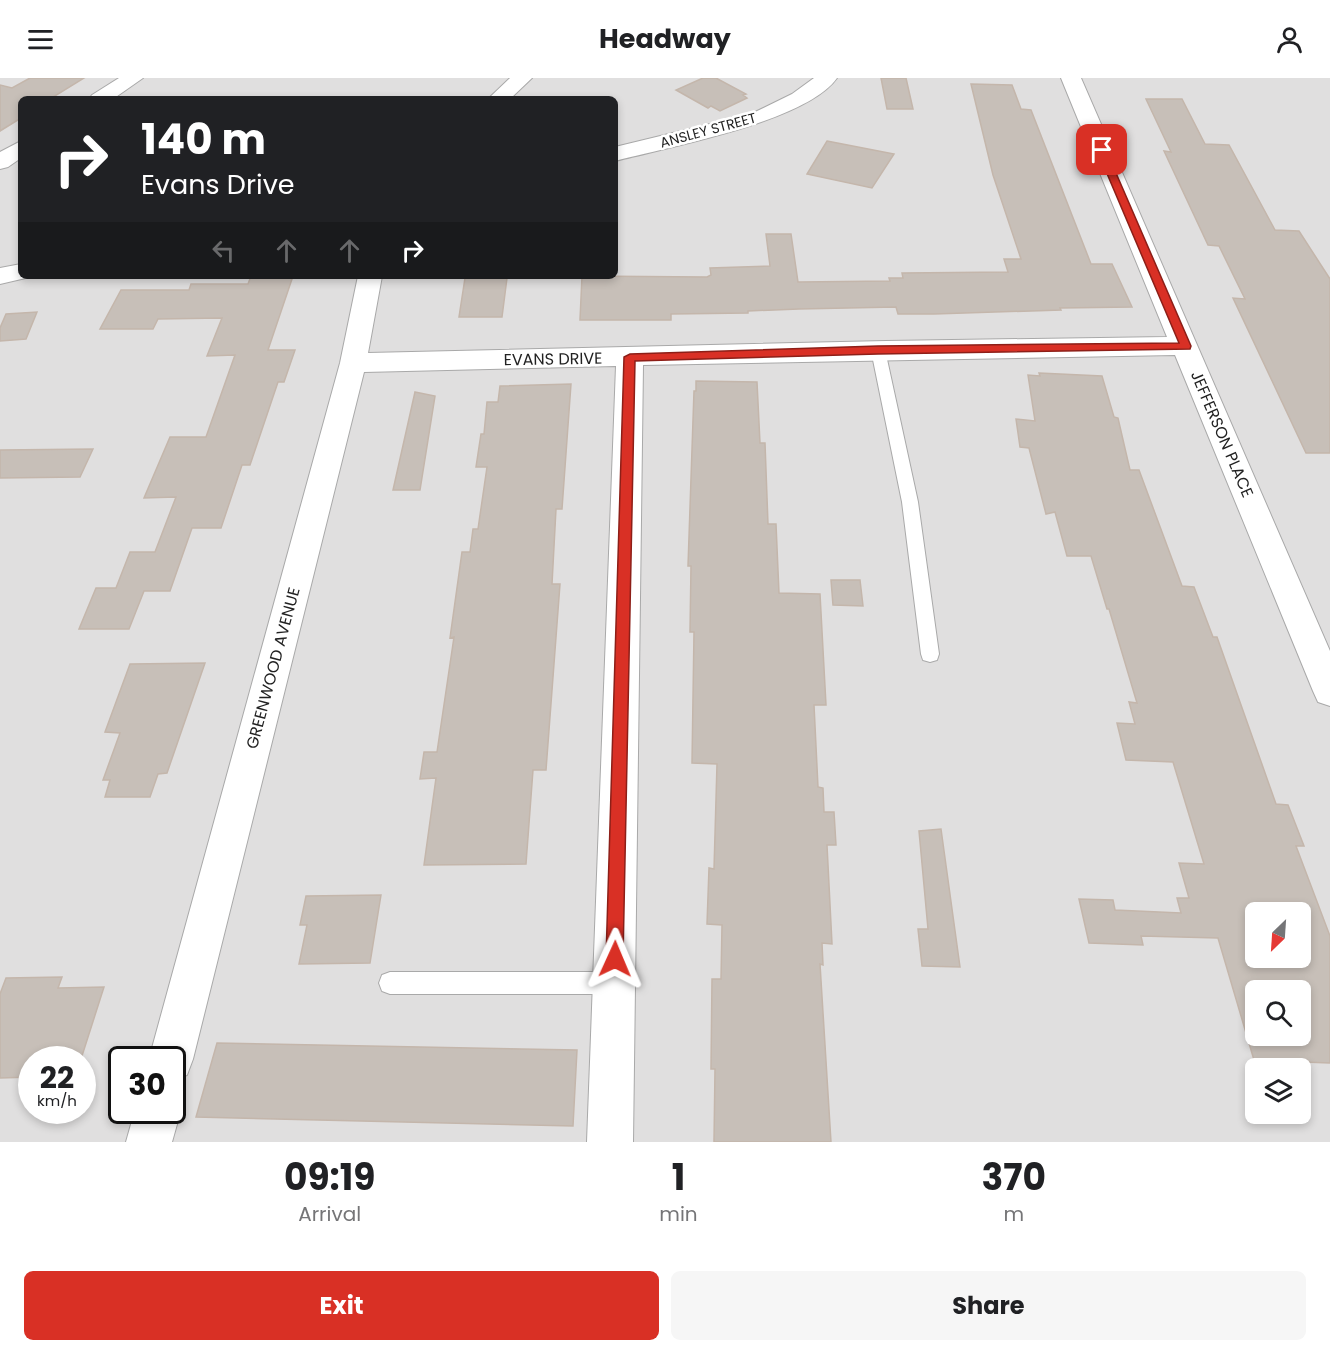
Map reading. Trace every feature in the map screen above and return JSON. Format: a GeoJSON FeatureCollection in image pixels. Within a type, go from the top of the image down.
{"type":"FeatureCollection","features":[{"type":"Feature","properties":{"kind":"street"},"geometry":{"type":"LineString","coordinates":[[104,96],[133,78]]}},
{"type":"Feature","properties":{"kind":"street"},"geometry":{"type":"LineString","coordinates":[[501,96],[522,78]]}},
{"type":"Feature","properties":{"kind":"street","name":"ANSLEY STREET"},"geometry":{"type":"LineString","coordinates":[[618,153],[758,118],[799,98],[827,78]]}},
{"type":"Feature","properties":{"kind":"street","name":"JEFFERSON PLACE"},"geometry":{"type":"LineString","coordinates":[[1071,78],[1330,690]]}},
{"type":"Feature","properties":{"kind":"street"},"geometry":{"type":"LineString","coordinates":[[0,162],[18,150]]}},
{"type":"Feature","properties":{"kind":"street"},"geometry":{"type":"LineString","coordinates":[[0,276],[18,273]]}},
{"type":"Feature","properties":{"kind":"street","name":"GREENWOOD AVENUE"},"geometry":{"type":"LineString","coordinates":[[174,1046],[353,363],[369,279]]}},
{"type":"Feature","properties":{"kind":"street","name":"EVANS DRIVE"},"geometry":{"type":"LineString","coordinates":[[353,363],[878,350],[1186,346]]}},
{"type":"Feature","properties":{"kind":"street"},"geometry":{"type":"LineString","coordinates":[[610,1142],[630,357]]}},
{"type":"Feature","properties":{"kind":"street"},"geometry":{"type":"LineString","coordinates":[[149,1142],[154,1124]]}},
{"type":"Feature","properties":{"kind":"lane"},"geometry":{"type":"LineString","coordinates":[[878,350],[910,502],[930,654]]}},
{"type":"Feature","properties":{"kind":"lane"},"geometry":{"type":"LineString","coordinates":[[390,983],[614,983]]}},
{"type":"Feature","properties":{"kind":"shaded area"},"geometry":{"type":"Polygon","coordinates":[[[0,78],[1330,78],[1330,1142],[0,1142],[0,78]]]}},
{"type":"Feature","properties":{"kind":"building"},"geometry":{"type":"Polygon","coordinates":[[[30,78],[84,78],[55,96],[18,96],[18,120],[0,131],[0,85],[12,88],[30,78]]]}},
{"type":"Feature","properties":{"kind":"building"},"geometry":{"type":"Polygon","coordinates":[[[703,78],[716,78],[746,94],[743,95],[747,98],[720,111],[711,106],[708,108],[676,90],[703,78]]]}},
{"type":"Feature","properties":{"kind":"building"},"geometry":{"type":"Polygon","coordinates":[[[881,78],[906,78],[913,109],[887,109],[881,78]]]}},
{"type":"Feature","properties":{"kind":"building"},"geometry":{"type":"Polygon","coordinates":[[[971,84],[1012,85],[1021,109],[1031,110],[1091,264],[1112,264],[1132,307],[934,314],[898,314],[896,307],[799,309],[748,311],[748,313],[671,314],[671,320],[580,320],[582,279],[618,279],[618,276],[707,277],[711,275],[710,268],[770,266],[766,234],[791,234],[798,282],[890,281],[889,278],[903,278],[902,273],[1008,272],[1004,259],[1021,259],[993,175],[971,84]]]}},
{"type":"Feature","properties":{"kind":"building"},"geometry":{"type":"Polygon","coordinates":[[[1146,99],[1182,99],[1205,144],[1229,145],[1275,230],[1299,231],[1330,279],[1330,453],[1306,453],[1233,298],[1245,299],[1219,246],[1208,245],[1164,151],[1171,152],[1146,99]]]}},
{"type":"Feature","properties":{"kind":"building"},"geometry":{"type":"Polygon","coordinates":[[[827,141],[894,154],[872,188],[807,174],[827,141]]]}},
{"type":"Feature","properties":{"kind":"building"},"geometry":{"type":"Polygon","coordinates":[[[250,279],[292,279],[268,350],[295,350],[284,382],[278,382],[250,465],[242,465],[221,528],[192,528],[170,591],[144,591],[129,629],[79,629],[96,588],[116,588],[130,552],[155,552],[176,497],[144,498],[170,437],[206,437],[235,355],[207,356],[222,318],[158,319],[153,329],[100,329],[121,290],[189,290],[191,284],[248,284],[250,279]]]}},
{"type":"Feature","properties":{"kind":"building"},"geometry":{"type":"Polygon","coordinates":[[[465,279],[507,279],[502,317],[459,317],[465,279]]]}},
{"type":"Feature","properties":{"kind":"building"},"geometry":{"type":"Polygon","coordinates":[[[37,312],[26,339],[0,341],[0,328],[6,314],[37,312]]]}},
{"type":"Feature","properties":{"kind":"building"},"geometry":{"type":"Polygon","coordinates":[[[1039,373],[1102,376],[1114,417],[1118,418],[1130,470],[1139,470],[1182,586],[1194,587],[1213,637],[1217,637],[1276,804],[1288,805],[1304,846],[1296,846],[1330,936],[1330,1063],[1311,1062],[1311,1058],[1253,1058],[1250,1046],[1311,1046],[1311,980],[1245,980],[1245,1030],[1218,938],[1141,936],[1143,945],[1089,943],[1079,899],[1113,900],[1115,910],[1181,913],[1177,898],[1189,898],[1179,863],[1204,864],[1173,762],[1126,760],[1117,723],[1135,724],[1129,702],[1137,703],[1109,609],[1107,609],[1091,556],[1067,556],[1055,512],[1046,514],[1029,448],[1020,447],[1016,419],[1035,421],[1028,375],[1040,376],[1039,373]]]}},
{"type":"Feature","properties":{"kind":"building"},"geometry":{"type":"Polygon","coordinates":[[[696,381],[757,382],[760,443],[765,443],[768,524],[776,524],[779,593],[820,594],[826,705],[814,705],[818,787],[823,788],[824,812],[834,812],[836,845],[827,845],[832,944],[822,943],[823,965],[820,964],[831,1142],[714,1142],[715,1069],[711,1069],[712,979],[721,979],[722,925],[707,924],[709,868],[714,869],[717,764],[692,763],[694,632],[690,632],[691,566],[688,566],[696,381]]]}},
{"type":"Feature","properties":{"kind":"building"},"geometry":{"type":"Polygon","coordinates":[[[571,384],[562,509],[556,509],[552,584],[560,584],[546,770],[533,770],[526,864],[424,865],[436,778],[420,779],[424,752],[437,752],[454,637],[450,638],[462,552],[470,552],[473,529],[478,529],[487,467],[476,467],[481,434],[484,434],[487,402],[498,402],[500,386],[571,384]]]}},
{"type":"Feature","properties":{"kind":"building"},"geometry":{"type":"Polygon","coordinates":[[[415,392],[435,396],[420,490],[393,490],[415,392]]]}},
{"type":"Feature","properties":{"kind":"building"},"geometry":{"type":"Polygon","coordinates":[[[93,449],[80,477],[0,478],[0,450],[93,449]]]}},
{"type":"Feature","properties":{"kind":"building"},"geometry":{"type":"Polygon","coordinates":[[[831,580],[860,580],[863,606],[833,605],[831,580]]]}},
{"type":"Feature","properties":{"kind":"building"},"geometry":{"type":"Polygon","coordinates":[[[205,663],[167,773],[158,774],[150,797],[105,797],[110,780],[103,780],[120,733],[105,732],[130,664],[205,663]]]}},
{"type":"Feature","properties":{"kind":"building"},"geometry":{"type":"Polygon","coordinates":[[[941,829],[960,967],[922,966],[918,929],[928,929],[919,831],[941,829]]]}},
{"type":"Feature","properties":{"kind":"building"},"geometry":{"type":"Polygon","coordinates":[[[381,895],[370,963],[299,964],[307,925],[300,925],[306,896],[381,895]]]}},
{"type":"Feature","properties":{"kind":"building"},"geometry":{"type":"Polygon","coordinates":[[[62,977],[58,988],[104,987],[85,1046],[18,1046],[18,1077],[0,1078],[0,994],[6,978],[62,977]]]}},
{"type":"Feature","properties":{"kind":"building"},"geometry":{"type":"Polygon","coordinates":[[[217,1043],[577,1050],[573,1126],[196,1117],[217,1043]]]}},
{"type":"Feature","properties":{"kind":"route"},"geometry":{"type":"LineString","coordinates":[[615,959],[630,357],[878,350],[1186,346],[1102,150]]}}]}
